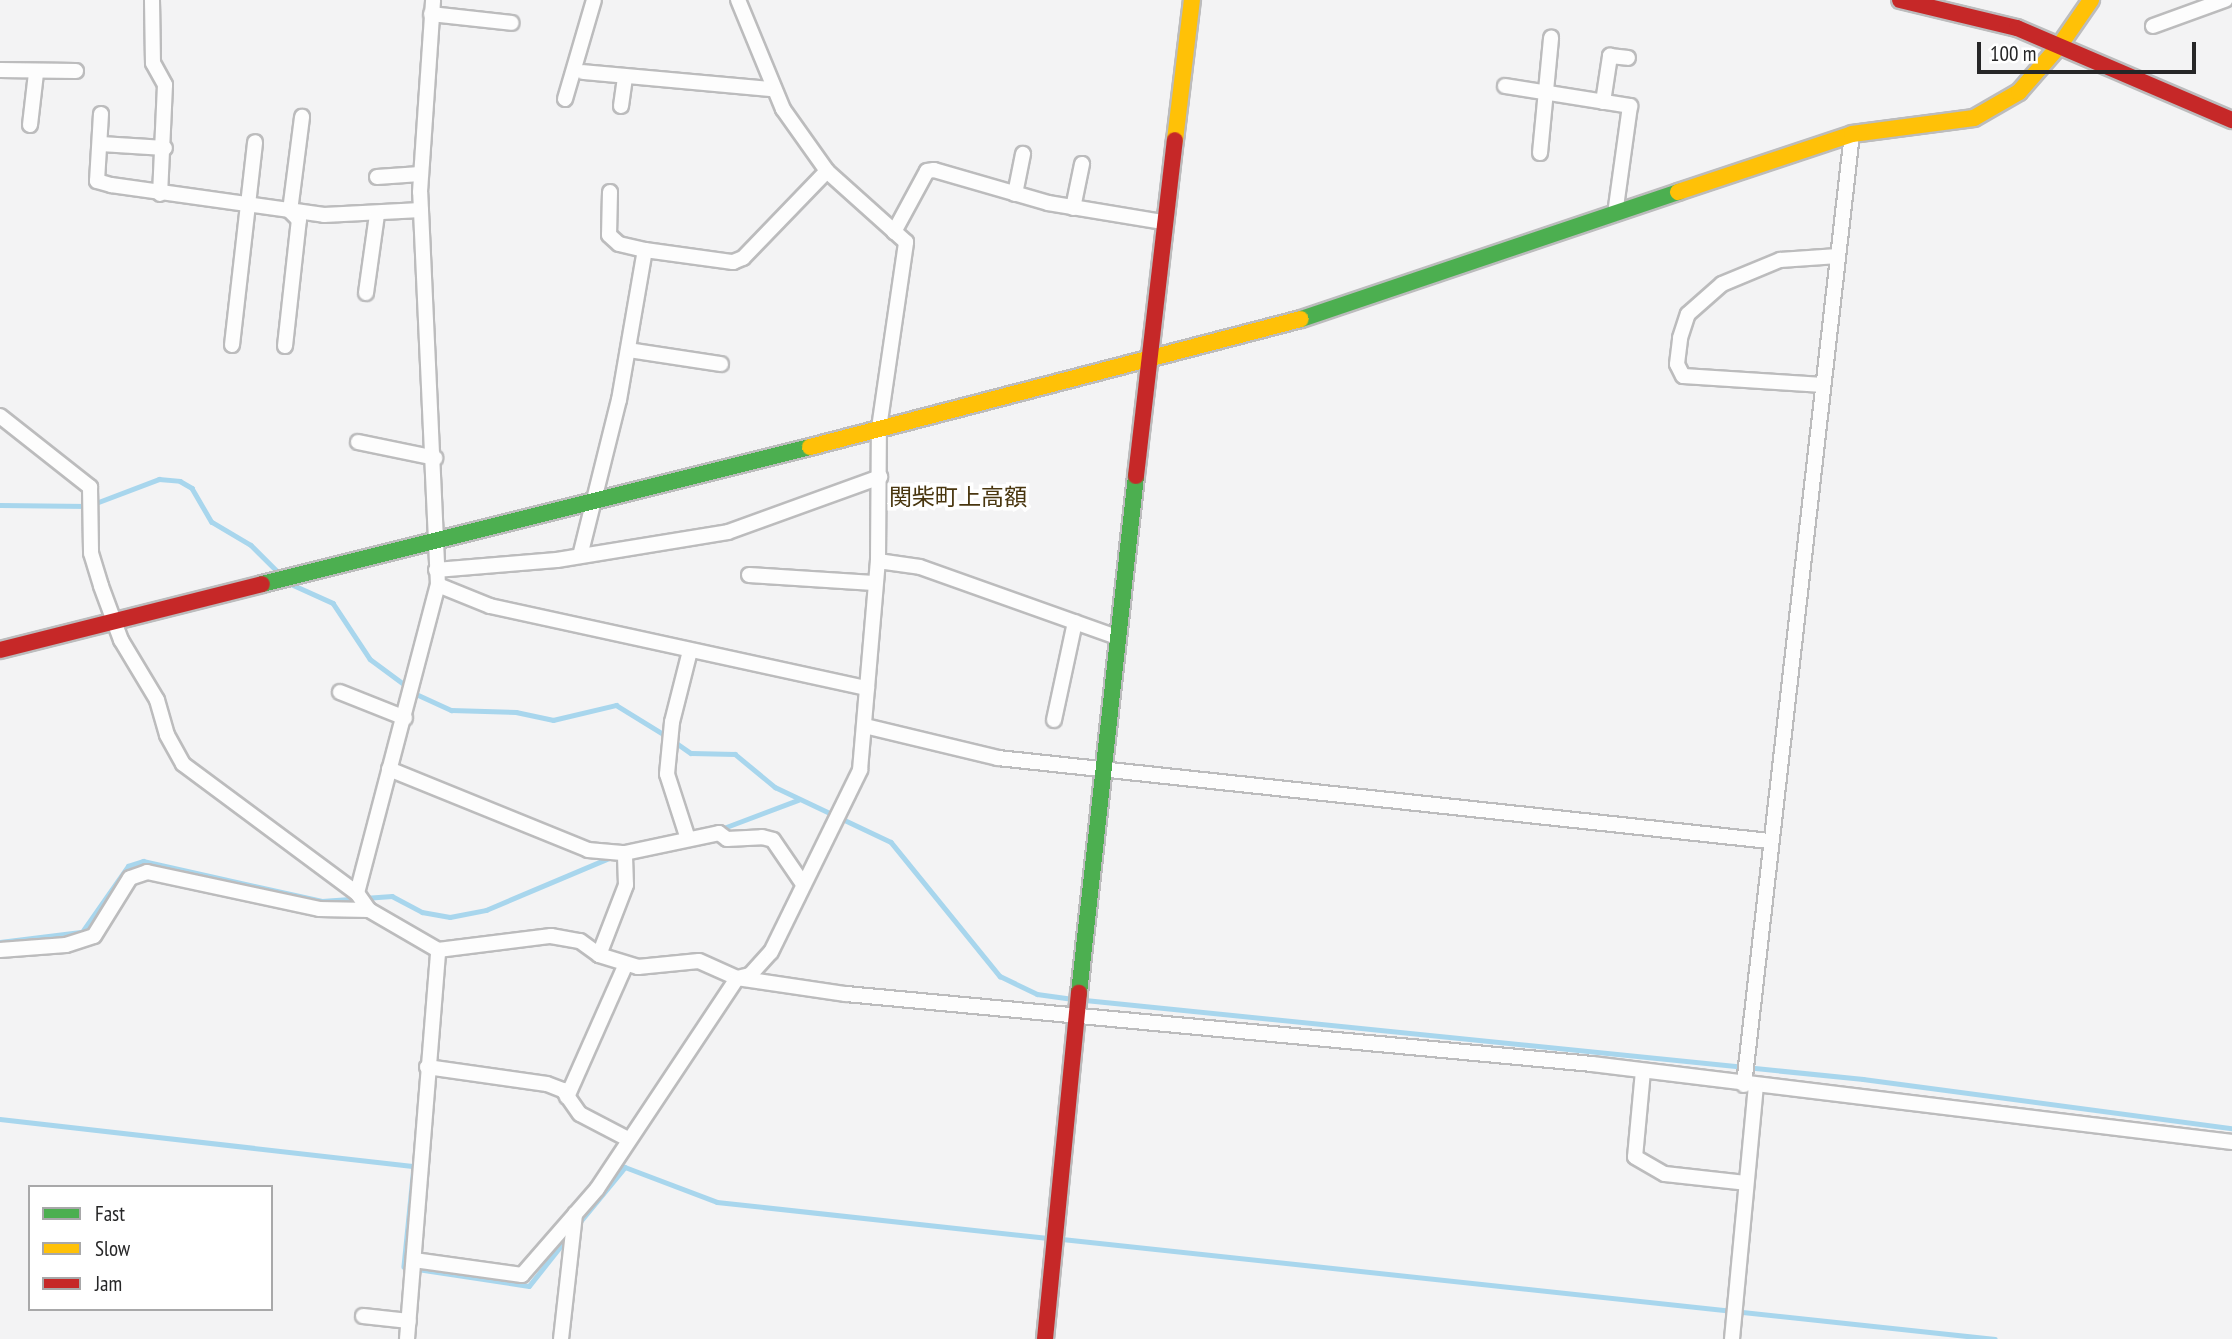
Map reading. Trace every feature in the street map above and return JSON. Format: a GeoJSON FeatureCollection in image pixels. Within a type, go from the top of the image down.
{"type":"FeatureCollection","features":[{"type":"Feature","properties":{"kind":"main road"},"geometry":{"type":"LineString","coordinates":[[1045,1339],[1101,770],[1119,638],[1163,222],[1192,0]]}},
{"type":"Feature","properties":{"kind":"main road"},"geometry":{"type":"LineString","coordinates":[[1900,0],[2017,28],[2232,120]]}},
{"type":"Feature","properties":{"kind":"main road"},"geometry":{"type":"LineString","coordinates":[[1977,0],[2092,38]]}},
{"type":"Feature","properties":{"kind":"main road"},"geometry":{"type":"LineString","coordinates":[[0,650],[592,503],[879,428],[1147,364],[1371,298],[1852,134],[1974,118],[2019,92],[2060,45],[2091,0]]}},
{"type":"Feature","properties":{"kind":"street"},"geometry":{"type":"LineString","coordinates":[[152,0],[153,63],[165,85],[165,148],[160,194]]}},
{"type":"Feature","properties":{"kind":"street"},"geometry":{"type":"LineString","coordinates":[[565,99],[594,0]]}},
{"type":"Feature","properties":{"kind":"street"},"geometry":{"type":"LineString","coordinates":[[414,1260],[522,1275],[597,1189],[737,978],[750,975],[771,952],[860,770],[878,561],[879,428],[906,242],[827,171],[771,89],[737,0]]}},
{"type":"Feature","properties":{"kind":"street"},"geometry":{"type":"LineString","coordinates":[[2153,26],[2225,0]]}},
{"type":"Feature","properties":{"kind":"street"},"geometry":{"type":"LineString","coordinates":[[363,901],[389,769],[405,718],[437,577],[434,541],[435,458],[420,174],[432,7],[512,23]]}},
{"type":"Feature","properties":{"kind":"street"},"geometry":{"type":"LineString","coordinates":[[1539,153],[1548,102],[1544,92],[1551,38]]}},
{"type":"Feature","properties":{"kind":"street"},"geometry":{"type":"LineString","coordinates":[[1603,102],[1610,56],[1629,58]]}},
{"type":"Feature","properties":{"kind":"street"},"geometry":{"type":"LineString","coordinates":[[0,70],[36,73],[76,71]]}},
{"type":"Feature","properties":{"kind":"street"},"geometry":{"type":"LineString","coordinates":[[583,72],[771,89]]}},
{"type":"Feature","properties":{"kind":"street"},"geometry":{"type":"LineString","coordinates":[[30,125],[36,73]]}},
{"type":"Feature","properties":{"kind":"street"},"geometry":{"type":"LineString","coordinates":[[621,106],[625,77]]}},
{"type":"Feature","properties":{"kind":"street"},"geometry":{"type":"LineString","coordinates":[[1504,86],[1630,106],[1615,215]]}},
{"type":"Feature","properties":{"kind":"street"},"geometry":{"type":"LineString","coordinates":[[101,114],[97,181],[160,194],[290,211],[377,215],[421,210]]}},
{"type":"Feature","properties":{"kind":"street"},"geometry":{"type":"LineString","coordinates":[[290,211],[302,117]]}},
{"type":"Feature","properties":{"kind":"street"},"geometry":{"type":"LineString","coordinates":[[1732,1339],[1770,841],[1852,134]]}},
{"type":"Feature","properties":{"kind":"street"},"geometry":{"type":"LineString","coordinates":[[232,345],[251,207],[255,142]]}},
{"type":"Feature","properties":{"kind":"street"},"geometry":{"type":"LineString","coordinates":[[101,144],[165,148]]}},
{"type":"Feature","properties":{"kind":"street"},"geometry":{"type":"LineString","coordinates":[[1014,194],[1023,154]]}},
{"type":"Feature","properties":{"kind":"street"},"geometry":{"type":"LineString","coordinates":[[1073,208],[1082,164]]}},
{"type":"Feature","properties":{"kind":"street"},"geometry":{"type":"LineString","coordinates":[[610,192],[610,235],[619,244],[733,262],[743,258],[827,171]]}},
{"type":"Feature","properties":{"kind":"street"},"geometry":{"type":"LineString","coordinates":[[894,232],[928,171],[1073,208],[1163,222]]}},
{"type":"Feature","properties":{"kind":"street"},"geometry":{"type":"LineString","coordinates":[[377,177],[420,174]]}},
{"type":"Feature","properties":{"kind":"street"},"geometry":{"type":"LineString","coordinates":[[285,346],[299,220],[290,211]]}},
{"type":"Feature","properties":{"kind":"street"},"geometry":{"type":"LineString","coordinates":[[366,293],[377,215]]}},
{"type":"Feature","properties":{"kind":"street"},"geometry":{"type":"LineString","coordinates":[[580,556],[628,350],[645,250]]}},
{"type":"Feature","properties":{"kind":"street"},"geometry":{"type":"LineString","coordinates":[[1824,385],[1692,378],[1677,371],[1676,365],[1683,324],[1707,293],[1780,260],[1838,256]]}},
{"type":"Feature","properties":{"kind":"street"},"geometry":{"type":"LineString","coordinates":[[628,350],[721,364]]}},
{"type":"Feature","properties":{"kind":"street"},"geometry":{"type":"LineString","coordinates":[[0,415],[90,487],[91,553],[115,622],[157,700],[167,735],[194,776],[363,901],[438,950],[551,936],[580,941],[599,955],[626,964],[654,968],[699,961],[737,978],[846,994],[1643,1071],[2232,1142]]}},
{"type":"Feature","properties":{"kind":"street"},"geometry":{"type":"LineString","coordinates":[[358,442],[435,458]]}},
{"type":"Feature","properties":{"kind":"street"},"geometry":{"type":"LineString","coordinates":[[437,577],[728,532],[880,477]]}},
{"type":"Feature","properties":{"kind":"street"},"geometry":{"type":"LineString","coordinates":[[878,561],[920,567],[1119,638]]}},
{"type":"Feature","properties":{"kind":"street"},"geometry":{"type":"LineString","coordinates":[[749,575],[874,583]]}},
{"type":"Feature","properties":{"kind":"street"},"geometry":{"type":"LineString","coordinates":[[437,577],[490,606],[867,688]]}},
{"type":"Feature","properties":{"kind":"street"},"geometry":{"type":"LineString","coordinates":[[1054,720],[1075,622]]}},
{"type":"Feature","properties":{"kind":"street"},"geometry":{"type":"LineString","coordinates":[[688,839],[667,774],[672,722],[690,651]]}},
{"type":"Feature","properties":{"kind":"street"},"geometry":{"type":"LineString","coordinates":[[340,692],[405,718]]}},
{"type":"Feature","properties":{"kind":"street"},"geometry":{"type":"LineString","coordinates":[[865,726],[977,754],[1101,770],[1770,841]]}},
{"type":"Feature","properties":{"kind":"street"},"geometry":{"type":"LineString","coordinates":[[389,769],[588,850],[625,853],[719,833],[727,839],[773,840],[803,884]]}},
{"type":"Feature","properties":{"kind":"street"},"geometry":{"type":"LineString","coordinates":[[599,955],[626,885],[625,853]]}},
{"type":"Feature","properties":{"kind":"street"},"geometry":{"type":"LineString","coordinates":[[0,950],[66,945],[94,936],[130,878],[147,872],[318,909],[363,901]]}},
{"type":"Feature","properties":{"kind":"street"},"geometry":{"type":"LineString","coordinates":[[407,1339],[438,950]]}},
{"type":"Feature","properties":{"kind":"street"},"geometry":{"type":"LineString","coordinates":[[567,1097],[626,964]]}},
{"type":"Feature","properties":{"kind":"street"},"geometry":{"type":"LineString","coordinates":[[428,1067],[519,1077],[563,1090],[580,1114],[628,1139]]}},
{"type":"Feature","properties":{"kind":"street"},"geometry":{"type":"LineString","coordinates":[[1643,1071],[1635,1157],[1665,1174],[1746,1183]]}},
{"type":"Feature","properties":{"kind":"street"},"geometry":{"type":"LineString","coordinates":[[561,1339],[575,1214]]}},
{"type":"Feature","properties":{"kind":"street"},"geometry":{"type":"LineString","coordinates":[[363,1315],[409,1321]]}},
{"type":"Feature","properties":{"kind":"waterway"},"geometry":{"type":"LineString","coordinates":[[0,505],[88,506],[159,479],[180,481],[192,488],[212,522],[251,545],[279,573]]}},
{"type":"Feature","properties":{"kind":"waterway"},"geometry":{"type":"LineString","coordinates":[[291,584],[333,603],[370,659],[408,687]]}},
{"type":"Feature","properties":{"kind":"waterway"},"geometry":{"type":"LineString","coordinates":[[414,693],[451,710],[516,712],[553,720],[616,705],[668,737]]}},
{"type":"Feature","properties":{"kind":"waterway"},"geometry":{"type":"LineString","coordinates":[[675,742],[691,753],[735,754],[775,787],[891,842],[1000,976],[1037,994],[1073,999]]}},
{"type":"Feature","properties":{"kind":"waterway"},"geometry":{"type":"LineString","coordinates":[[721,829],[798,800]]}},
{"type":"Feature","properties":{"kind":"waterway"},"geometry":{"type":"LineString","coordinates":[[0,942],[82,932],[128,866],[143,861],[322,901],[392,896],[422,912],[450,917],[486,910],[609,858]]}},
{"type":"Feature","properties":{"kind":"waterway"},"geometry":{"type":"LineString","coordinates":[[1085,1000],[1863,1079],[2232,1128]]}},
{"type":"Feature","properties":{"kind":"waterway"},"geometry":{"type":"LineString","coordinates":[[0,1119],[414,1166],[404,1267],[529,1286],[567,1238]]}},
{"type":"Feature","properties":{"kind":"waterway"},"geometry":{"type":"LineString","coordinates":[[579,1223],[625,1167],[717,1202],[1050,1238]]}},
{"type":"Feature","properties":{"kind":"waterway"},"geometry":{"type":"LineString","coordinates":[[1062,1239],[1995,1339]]}},
{"type":"Feature","properties":{"kind":"traffic: fast"},"geometry":{"type":"LineString","coordinates":[[1301,319],[1678,192]]}},
{"type":"Feature","properties":{"kind":"traffic: fast"},"geometry":{"type":"LineString","coordinates":[[262,584],[810,447]]}},
{"type":"Feature","properties":{"kind":"traffic: fast"},"geometry":{"type":"LineString","coordinates":[[1079,993],[1136,476]]}},
{"type":"Feature","properties":{"kind":"traffic: slow"},"geometry":{"type":"LineString","coordinates":[[1175,140],[1192,0]]}},
{"type":"Feature","properties":{"kind":"traffic: slow"},"geometry":{"type":"LineString","coordinates":[[2060,45],[2091,0]]}},
{"type":"Feature","properties":{"kind":"traffic: slow"},"geometry":{"type":"LineString","coordinates":[[1678,192],[1852,134],[1974,118],[2019,92],[2060,45]]}},
{"type":"Feature","properties":{"kind":"traffic: slow"},"geometry":{"type":"LineString","coordinates":[[810,447],[1301,319]]}},
{"type":"Feature","properties":{"kind":"traffic: jam"},"geometry":{"type":"LineString","coordinates":[[1900,0],[2017,28],[2232,120]]}},
{"type":"Feature","properties":{"kind":"traffic: jam"},"geometry":{"type":"LineString","coordinates":[[1136,476],[1175,140]]}},
{"type":"Feature","properties":{"kind":"traffic: jam"},"geometry":{"type":"LineString","coordinates":[[0,650],[262,584]]}},
{"type":"Feature","properties":{"kind":"traffic: jam"},"geometry":{"type":"LineString","coordinates":[[1045,1339],[1079,993]]}},
{"type":"Feature","properties":{"kind":"district","name":"関柴町上高額"},"geometry":{"type":"Point","coordinates":[958,497]}}]}
